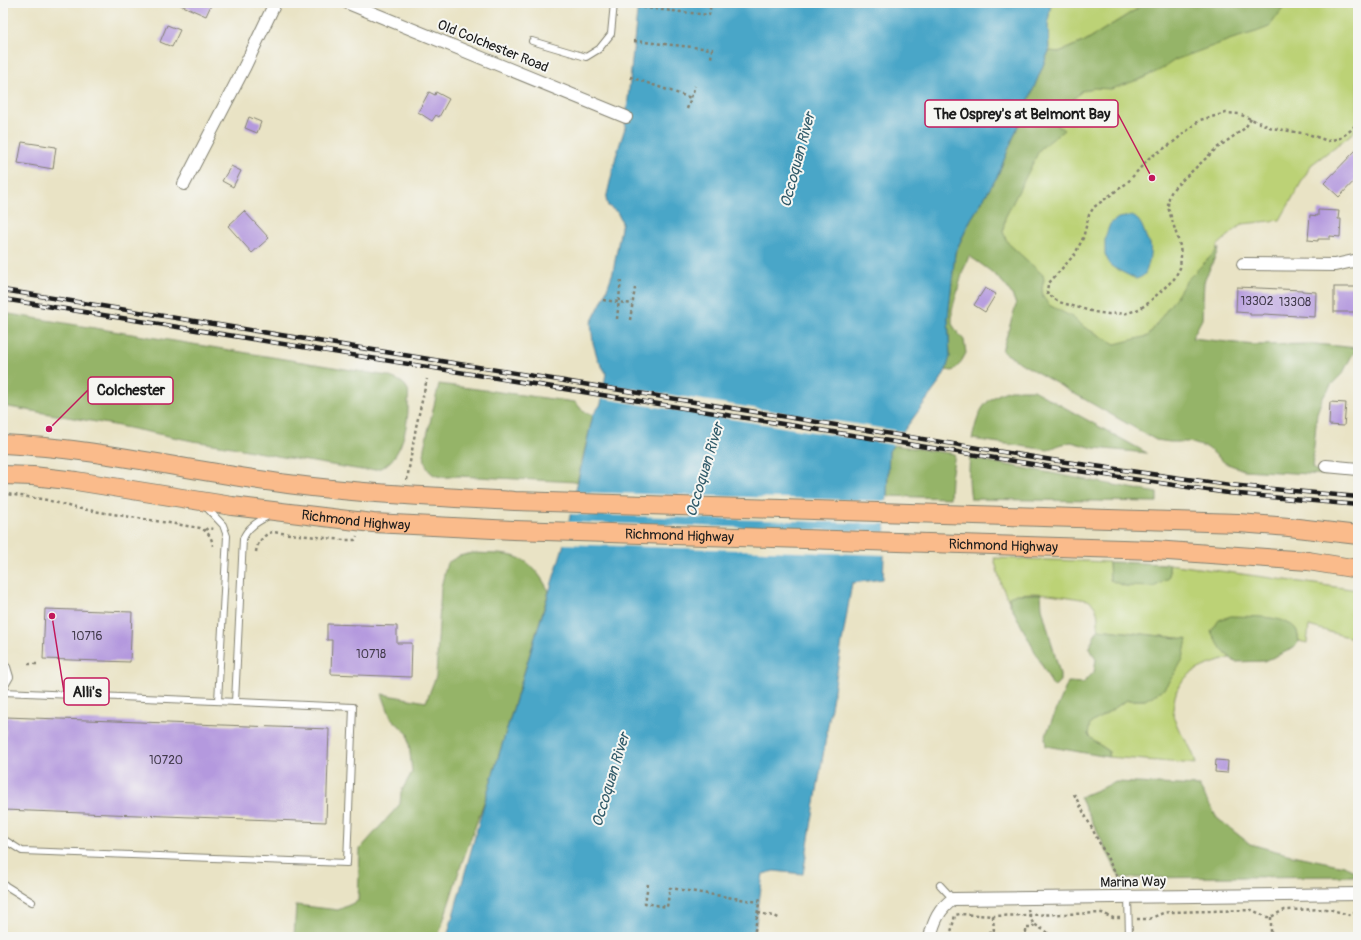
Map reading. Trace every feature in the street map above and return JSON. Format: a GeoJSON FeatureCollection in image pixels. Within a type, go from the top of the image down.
{"type":"FeatureCollection","features":[{"type":"Feature","properties":{"kind":"main road","name":"Richmond Highway"},"geometry":{"type":"LineString","coordinates":[[3,444],[93,452],[288,484],[404,495],[515,501],[1239,523],[1358,535]]}},
{"type":"Feature","properties":{"kind":"main road","name":"Richmond Highway"},"geometry":{"type":"LineString","coordinates":[[3,475],[33,476],[76,481],[274,512],[358,522],[413,526],[1154,550],[1308,561],[1358,569]]}},
{"type":"Feature","properties":{"kind":"street"},"geometry":{"type":"LineString","coordinates":[[184,184],[245,66],[275,3]]}},
{"type":"Feature","properties":{"kind":"street","name":"Old Colchester Road"},"geometry":{"type":"LineString","coordinates":[[348,3],[626,117]]}},
{"type":"Feature","properties":{"kind":"street"},"geometry":{"type":"LineString","coordinates":[[1243,264],[1335,265],[1358,260]]}},
{"type":"Feature","properties":{"kind":"street"},"geometry":{"type":"LineString","coordinates":[[1326,466],[1358,469]]}},
{"type":"Feature","properties":{"kind":"street","name":"Marina Way"},"geometry":{"type":"LineString","coordinates":[[953,899],[1358,894]]}},
{"type":"Feature","properties":{"kind":"street"},"geometry":{"type":"LineString","coordinates":[[930,937],[939,913],[953,899]]}},
{"type":"Feature","properties":{"kind":"lane"},"geometry":{"type":"LineString","coordinates":[[532,41],[586,57],[600,49],[611,34],[614,3]]}},
{"type":"Feature","properties":{"kind":"lane"},"geometry":{"type":"LineString","coordinates":[[200,501],[220,521],[226,531],[227,536],[218,702]]}},
{"type":"Feature","properties":{"kind":"lane"},"geometry":{"type":"LineString","coordinates":[[235,702],[243,539],[251,527],[274,512]]}},
{"type":"Feature","properties":{"kind":"lane"},"geometry":{"type":"LineString","coordinates":[[3,663],[7,667],[10,677],[3,688]]}},
{"type":"Feature","properties":{"kind":"lane"},"geometry":{"type":"LineString","coordinates":[[3,692],[353,707],[347,862],[22,851],[3,839]]}},
{"type":"Feature","properties":{"kind":"lane"},"geometry":{"type":"LineString","coordinates":[[3,884],[32,902]]}},
{"type":"Feature","properties":{"kind":"lane"},"geometry":{"type":"LineString","coordinates":[[940,885],[953,899]]}},
{"type":"Feature","properties":{"kind":"lane"},"geometry":{"type":"LineString","coordinates":[[1128,897],[1128,937]]}},
{"type":"Feature","properties":{"kind":"path"},"geometry":{"type":"LineString","coordinates":[[638,7],[709,15],[711,3]]}},
{"type":"Feature","properties":{"kind":"path"},"geometry":{"type":"LineString","coordinates":[[634,41],[712,49],[711,59]]}},
{"type":"Feature","properties":{"kind":"path"},"geometry":{"type":"LineString","coordinates":[[630,77],[691,98]]}},
{"type":"Feature","properties":{"kind":"path"},"geometry":{"type":"LineString","coordinates":[[687,109],[695,86]]}},
{"type":"Feature","properties":{"kind":"path"},"geometry":{"type":"LineString","coordinates":[[1251,119],[1245,128],[1217,148],[1170,193],[1168,207],[1180,246],[1180,268],[1174,278],[1147,304],[1128,313],[1108,314],[1059,302],[1049,296],[1047,292],[1048,284],[1075,254],[1083,238],[1091,211],[1098,203],[1127,182],[1145,161],[1172,144],[1200,120],[1226,113],[1239,114],[1251,119],[1272,128],[1308,134],[1328,141],[1344,136],[1358,122]]}},
{"type":"Feature","properties":{"kind":"path"},"geometry":{"type":"LineString","coordinates":[[617,319],[621,279]]}},
{"type":"Feature","properties":{"kind":"path"},"geometry":{"type":"LineString","coordinates":[[630,320],[635,288]]}},
{"type":"Feature","properties":{"kind":"path"},"geometry":{"type":"LineString","coordinates":[[603,300],[633,304]]}},
{"type":"Feature","properties":{"kind":"path"},"geometry":{"type":"LineString","coordinates":[[404,495],[416,427],[427,379]]}},
{"type":"Feature","properties":{"kind":"path"},"geometry":{"type":"LineString","coordinates":[[3,496],[10,494],[47,500],[75,508],[206,529],[213,546]]}},
{"type":"Feature","properties":{"kind":"path"},"geometry":{"type":"LineString","coordinates":[[256,552],[259,543],[266,533],[272,532],[330,539],[355,540],[357,537],[358,522]]}},
{"type":"Feature","properties":{"kind":"path"},"geometry":{"type":"LineString","coordinates":[[28,664],[39,664]]}},
{"type":"Feature","properties":{"kind":"path"},"geometry":{"type":"LineString","coordinates":[[1074,794],[1128,897]]}},
{"type":"Feature","properties":{"kind":"path"},"geometry":{"type":"LineString","coordinates":[[648,884],[645,903],[667,907],[670,888],[759,902]]}},
{"type":"Feature","properties":{"kind":"path"},"geometry":{"type":"LineString","coordinates":[[754,937],[760,896]]}},
{"type":"Feature","properties":{"kind":"path"},"geometry":{"type":"LineString","coordinates":[[1026,898],[1031,922],[1047,932],[1048,937]]}},
{"type":"Feature","properties":{"kind":"path"},"geometry":{"type":"LineString","coordinates":[[1136,919],[1149,919],[1163,913],[1170,912],[1242,910],[1255,911],[1267,917],[1271,917],[1285,910],[1329,909],[1348,915],[1358,911]]}},
{"type":"Feature","properties":{"kind":"path"},"geometry":{"type":"LineString","coordinates":[[758,913],[781,919]]}},
{"type":"Feature","properties":{"kind":"path"},"geometry":{"type":"LineString","coordinates":[[950,937],[955,915],[963,914],[993,916],[1102,913],[1113,918],[1120,918]]}},
{"type":"Feature","properties":{"kind":"path"},"geometry":{"type":"LineString","coordinates":[[989,932],[994,932],[993,916]]}},
{"type":"Feature","properties":{"kind":"path"},"geometry":{"type":"LineString","coordinates":[[1271,917],[1271,934]]}},
{"type":"Feature","properties":{"kind":"path"},"geometry":{"type":"LineString","coordinates":[[1022,937],[1026,934],[1026,928],[1032,928],[1034,925]]}},
{"type":"Feature","properties":{"kind":"green space"},"geometry":{"type":"Polygon","coordinates":[[[1051,3],[1143,3],[1137,9],[1085,41],[1059,52],[1049,51],[1048,22],[1051,3]]]}},
{"type":"Feature","properties":{"kind":"green space"},"geometry":{"type":"Polygon","coordinates":[[[1143,3],[1287,3],[1269,27],[1175,60],[1160,70],[1141,79],[1111,89],[1093,88],[1082,91],[1068,104],[1058,119],[1057,125],[1064,130],[1040,149],[1005,218],[1003,232],[1008,243],[1043,275],[1043,297],[1049,305],[1072,317],[1084,327],[1115,344],[1148,336],[1187,280],[1219,248],[1204,282],[1202,319],[1192,338],[1254,345],[1315,344],[1358,348],[1351,357],[1343,373],[1331,385],[1322,399],[1317,413],[1312,468],[1325,475],[1244,470],[1225,463],[1208,448],[1189,442],[1156,440],[1024,365],[1002,351],[1016,305],[1013,297],[1009,290],[997,277],[969,256],[963,271],[952,310],[952,324],[964,340],[966,353],[960,364],[953,371],[946,370],[950,355],[948,318],[955,253],[971,219],[997,177],[1049,51],[1059,52],[1085,41],[1137,9],[1143,3]]]}},
{"type":"Feature","properties":{"kind":"green space"},"geometry":{"type":"Polygon","coordinates":[[[1199,3],[1358,3],[1358,127],[1353,133],[1311,165],[1280,220],[1242,224],[1218,245],[1198,297],[1116,361],[1055,352],[989,250],[1035,105],[1199,3]]]}},
{"type":"Feature","properties":{"kind":"green space"},"geometry":{"type":"Polygon","coordinates":[[[3,313],[388,376],[402,383],[408,390],[407,418],[404,436],[397,453],[386,465],[377,469],[362,470],[3,406],[3,313]]]}},
{"type":"Feature","properties":{"kind":"green space"},"geometry":{"type":"Polygon","coordinates":[[[439,384],[575,402],[583,411],[593,415],[577,482],[436,476],[427,467],[424,458],[424,448],[439,384]]]}},
{"type":"Feature","properties":{"kind":"green space"},"geometry":{"type":"Polygon","coordinates":[[[1010,390],[1033,390],[1147,453],[1094,448],[1071,442],[1048,450],[972,439],[982,408],[992,398],[1010,390]]]}},
{"type":"Feature","properties":{"kind":"green space"},"geometry":{"type":"Polygon","coordinates":[[[893,445],[955,454],[951,478],[950,498],[887,496],[889,451],[893,445]]]}},
{"type":"Feature","properties":{"kind":"green space"},"geometry":{"type":"Polygon","coordinates":[[[970,458],[1157,493],[1157,502],[971,499],[969,479],[970,458]]]}},
{"type":"Feature","properties":{"kind":"green space"},"geometry":{"type":"Polygon","coordinates":[[[473,553],[509,555],[526,562],[534,568],[549,591],[486,797],[460,868],[438,937],[294,937],[296,905],[338,910],[358,901],[360,849],[400,804],[401,792],[412,772],[408,734],[391,718],[382,694],[426,702],[436,676],[441,587],[447,563],[459,556],[473,553]]]}},
{"type":"Feature","properties":{"kind":"green space"},"geometry":{"type":"Polygon","coordinates":[[[994,558],[1109,562],[1110,580],[1169,578],[1169,564],[1358,590],[1358,639],[1309,626],[1307,643],[1299,641],[1297,631],[1222,650],[1230,658],[1194,671],[1181,683],[1174,702],[1174,718],[1181,734],[1190,747],[1196,764],[1108,757],[1109,751],[1095,742],[1088,735],[1089,724],[1127,700],[1145,700],[1187,639],[1098,629],[1098,616],[1096,609],[1088,600],[1048,594],[1027,593],[1009,597],[1010,604],[1001,584],[994,558]]]}},
{"type":"Feature","properties":{"kind":"green space"},"geometry":{"type":"Polygon","coordinates":[[[1109,562],[1169,564],[1169,578],[1154,587],[1125,586],[1110,580],[1109,562]]]}},
{"type":"Feature","properties":{"kind":"green space"},"geometry":{"type":"Polygon","coordinates":[[[1017,594],[1041,594],[1042,608],[1060,674],[1060,681],[1056,685],[1053,686],[1010,604],[1009,597],[1017,594]]]}},
{"type":"Feature","properties":{"kind":"green space"},"geometry":{"type":"Polygon","coordinates":[[[1231,616],[1277,619],[1286,622],[1293,626],[1297,631],[1299,641],[1294,648],[1265,661],[1235,662],[1222,650],[1211,632],[1219,620],[1231,616]]]}},
{"type":"Feature","properties":{"kind":"green space"},"geometry":{"type":"Polygon","coordinates":[[[1098,629],[1187,639],[1183,659],[1163,690],[1145,700],[1127,700],[1090,724],[1088,735],[1095,742],[1109,751],[1108,757],[1046,746],[1045,737],[1068,682],[1083,683],[1094,672],[1096,659],[1089,647],[1098,629]]]}},
{"type":"Feature","properties":{"kind":"green space"},"geometry":{"type":"Polygon","coordinates":[[[1116,782],[1199,786],[1217,818],[1250,844],[1287,854],[1344,866],[1358,873],[1358,876],[1120,878],[1080,797],[1116,782]]]}},
{"type":"Feature","properties":{"kind":"water","name":"Occoquan River"},"geometry":{"type":"Polygon","coordinates":[[[638,3],[1051,3],[1048,22],[1049,51],[997,177],[971,219],[955,253],[948,318],[950,357],[946,370],[939,383],[889,451],[883,579],[852,583],[803,874],[774,871],[763,874],[754,937],[447,937],[486,797],[563,547],[593,415],[601,404],[606,373],[598,360],[593,343],[591,323],[604,297],[613,272],[622,222],[617,212],[608,206],[606,199],[616,156],[625,128],[638,3]]]}},
{"type":"Feature","properties":{"kind":"water"},"geometry":{"type":"Polygon","coordinates":[[[1132,216],[1140,223],[1150,243],[1147,269],[1144,275],[1136,279],[1110,265],[1105,254],[1105,238],[1110,224],[1118,218],[1132,216]]]}},
{"type":"Feature","properties":{"kind":"pier"},"geometry":{"type":"Polygon","coordinates":[[[602,384],[905,432],[895,445],[600,398],[602,384]]]}},
{"type":"Feature","properties":{"kind":"pier"},"geometry":{"type":"Polygon","coordinates":[[[573,492],[889,501],[888,524],[568,514],[573,492]]]}},
{"type":"Feature","properties":{"kind":"pier"},"geometry":{"type":"Polygon","coordinates":[[[566,522],[887,532],[887,555],[561,544],[566,522]]]}},
{"type":"Feature","properties":{"kind":"building"},"geometry":{"type":"Polygon","coordinates":[[[176,3],[212,3],[206,16],[176,3]]]}},
{"type":"Feature","properties":{"kind":"building"},"geometry":{"type":"Polygon","coordinates":[[[167,25],[180,30],[172,47],[160,42],[167,25]]]}},
{"type":"Feature","properties":{"kind":"building"},"geometry":{"type":"Polygon","coordinates":[[[429,92],[435,95],[436,92],[449,99],[439,117],[436,115],[432,121],[418,112],[429,92]]]}},
{"type":"Feature","properties":{"kind":"building"},"geometry":{"type":"Polygon","coordinates":[[[249,117],[261,122],[257,133],[245,128],[249,117]]]}},
{"type":"Feature","properties":{"kind":"building"},"geometry":{"type":"Polygon","coordinates":[[[22,142],[56,147],[53,169],[18,163],[22,142]]]}},
{"type":"Feature","properties":{"kind":"building"},"geometry":{"type":"Polygon","coordinates":[[[1358,148],[1358,177],[1339,197],[1324,183],[1358,148]]]}},
{"type":"Feature","properties":{"kind":"building"},"geometry":{"type":"Polygon","coordinates":[[[231,166],[241,171],[233,187],[222,181],[231,166]]]}},
{"type":"Feature","properties":{"kind":"building"},"geometry":{"type":"Polygon","coordinates":[[[1318,210],[1339,211],[1338,219],[1341,219],[1340,237],[1330,236],[1330,239],[1318,239],[1318,241],[1308,240],[1310,215],[1318,216],[1318,210]]]}},
{"type":"Feature","properties":{"kind":"building"},"geometry":{"type":"Polygon","coordinates":[[[244,211],[269,238],[252,253],[228,226],[244,211]]]}},
{"type":"Feature","properties":{"kind":"building"},"geometry":{"type":"Polygon","coordinates":[[[1237,287],[1316,292],[1315,317],[1264,314],[1250,315],[1250,313],[1236,312],[1237,287]]]}},
{"type":"Feature","properties":{"kind":"building"},"geometry":{"type":"Polygon","coordinates":[[[1334,287],[1358,287],[1358,312],[1334,312],[1334,287]]]}},
{"type":"Feature","properties":{"kind":"building"},"geometry":{"type":"Polygon","coordinates":[[[985,288],[996,294],[985,312],[974,305],[985,288]]]}},
{"type":"Feature","properties":{"kind":"building"},"geometry":{"type":"Polygon","coordinates":[[[1330,402],[1346,403],[1344,426],[1329,425],[1330,402]]]}},
{"type":"Feature","properties":{"kind":"building"},"geometry":{"type":"Polygon","coordinates":[[[45,609],[132,612],[130,662],[43,659],[45,609]]]}},
{"type":"Feature","properties":{"kind":"building"},"geometry":{"type":"Polygon","coordinates":[[[327,624],[397,626],[397,643],[412,643],[411,677],[331,674],[332,640],[327,640],[327,624]]]}},
{"type":"Feature","properties":{"kind":"building"},"geometry":{"type":"Polygon","coordinates":[[[6,717],[329,729],[326,822],[3,810],[6,717]]]}},
{"type":"Feature","properties":{"kind":"building"},"geometry":{"type":"Polygon","coordinates":[[[1216,760],[1228,761],[1227,773],[1215,772],[1216,760]]]}},
{"type":"Feature","properties":{"kind":"railway"},"geometry":{"type":"LineString","coordinates":[[3,290],[1052,460],[1230,485],[1358,497]]}},
{"type":"Feature","properties":{"kind":"railway"},"geometry":{"type":"LineString","coordinates":[[3,299],[1051,467],[1228,493],[1358,505]]}},
{"type":"Feature","properties":{"kind":"place","name":"The Osprey's at Belmont Bay"},"geometry":{"type":"Point","coordinates":[1152,178]}},
{"type":"Feature","properties":{"kind":"place","name":"Colchester"},"geometry":{"type":"Point","coordinates":[49,429]}},
{"type":"Feature","properties":{"kind":"place","name":"Alli's"},"geometry":{"type":"Point","coordinates":[52,616]}}]}
